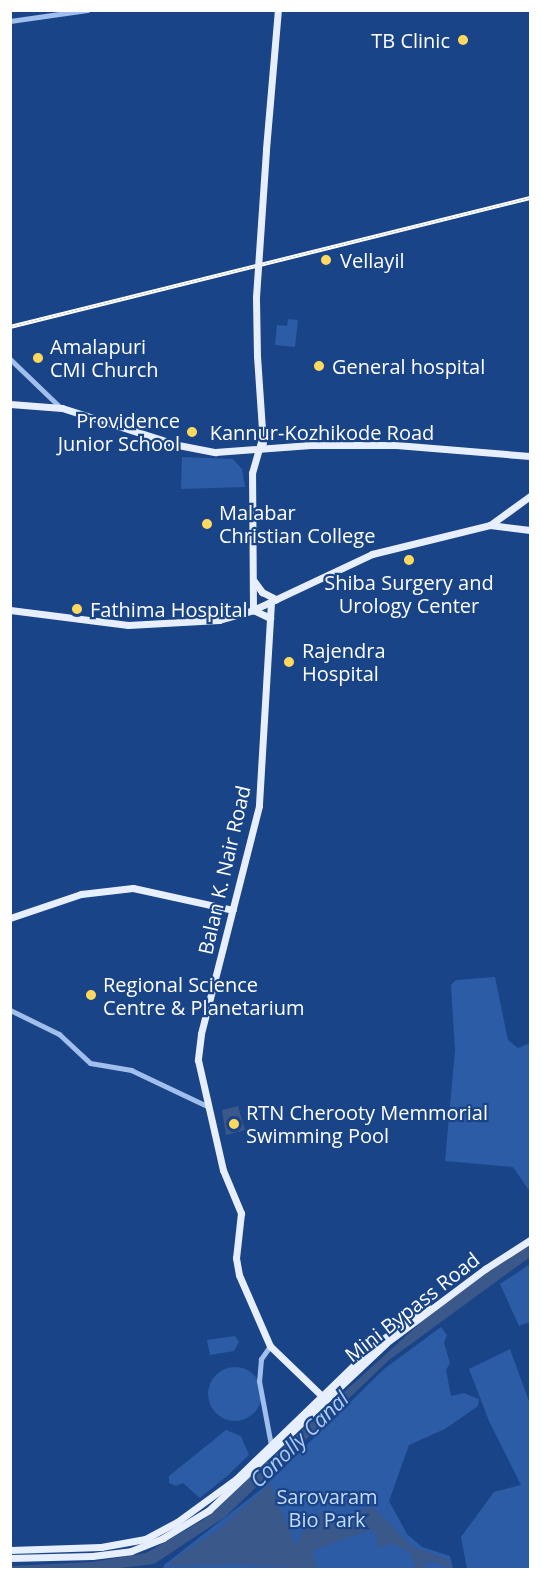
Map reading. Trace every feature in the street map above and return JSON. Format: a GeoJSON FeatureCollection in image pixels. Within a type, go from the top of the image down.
{"type":"FeatureCollection","features":[{"type":"Feature","properties":{"kind":"main road"},"geometry":{"type":"LineString","coordinates":[[267,450],[262,439],[256,297],[278,10]]}},
{"type":"Feature","properties":{"kind":"main road","name":"Kannur-Kozhikode Road"},"geometry":{"type":"LineString","coordinates":[[10,404],[62,408],[180,445],[215,452],[257,451],[310,445],[396,445],[531,456]]}},
{"type":"Feature","properties":{"kind":"main road"},"geometry":{"type":"LineString","coordinates":[[253,610],[252,473],[262,439]]}},
{"type":"Feature","properties":{"kind":"main road"},"geometry":{"type":"LineString","coordinates":[[10,610],[128,625],[219,620],[253,610],[372,554],[490,525],[531,496]]}},
{"type":"Feature","properties":{"kind":"main road"},"geometry":{"type":"LineString","coordinates":[[513,510],[514,528]]}},
{"type":"Feature","properties":{"kind":"main road"},"geometry":{"type":"LineString","coordinates":[[490,525],[531,530]]}},
{"type":"Feature","properties":{"kind":"main road"},"geometry":{"type":"LineString","coordinates":[[253,578],[262,592],[274,600]]}},
{"type":"Feature","properties":{"kind":"main road","name":"Balan K. Nair Road"},"geometry":{"type":"LineString","coordinates":[[270,1346],[237,1268],[241,1213],[225,1180],[207,1106],[199,1044],[260,806],[270,618],[274,600]]}},
{"type":"Feature","properties":{"kind":"main road"},"geometry":{"type":"LineString","coordinates":[[253,610],[270,618]]}},
{"type":"Feature","properties":{"kind":"main road"},"geometry":{"type":"LineString","coordinates":[[10,918],[81,894],[133,888],[233,910]]}},
{"type":"Feature","properties":{"kind":"main road","name":"Mini Bypass Road"},"geometry":{"type":"LineString","coordinates":[[10,1550],[76,1551],[145,1539],[188,1516],[271,1445],[377,1343],[531,1238]]}},
{"type":"Feature","properties":{"kind":"main road","name":"Mini Bypass Road"},"geometry":{"type":"LineString","coordinates":[[10,1558],[92,1556],[131,1551],[163,1538],[209,1510],[386,1343],[485,1269],[531,1238]]}},
{"type":"Feature","properties":{"kind":"main road"},"geometry":{"type":"LineString","coordinates":[[270,1346],[322,1396]]}},
{"type":"Feature","properties":{"kind":"street"},"geometry":{"type":"LineString","coordinates":[[10,21],[87,10]]}},
{"type":"Feature","properties":{"kind":"street"},"geometry":{"type":"LineString","coordinates":[[10,359],[62,408]]}},
{"type":"Feature","properties":{"kind":"street"},"geometry":{"type":"LineString","coordinates":[[10,1010],[59,1034],[90,1063],[131,1070],[207,1106]]}},
{"type":"Feature","properties":{"kind":"street"},"geometry":{"type":"LineString","coordinates":[[270,1346],[261,1359],[259,1381],[271,1445]]}},
{"type":"Feature","properties":{"kind":"green space"},"geometry":{"type":"Polygon","coordinates":[[[288,319],[298,320],[295,347],[275,345],[277,325],[287,326],[288,319]]]}},
{"type":"Feature","properties":{"kind":"green space"},"geometry":{"type":"Polygon","coordinates":[[[182,457],[233,459],[242,469],[245,487],[181,489],[182,457]]]}},
{"type":"Feature","properties":{"kind":"green space"},"geometry":{"type":"Polygon","coordinates":[[[495,977],[508,1040],[518,1048],[530,1043],[530,1192],[513,1167],[445,1161],[455,1050],[451,985],[456,980],[495,977]]]}},
{"type":"Feature","properties":{"kind":"green space"},"geometry":{"type":"Polygon","coordinates":[[[530,1264],[530,1322],[519,1326],[500,1284],[530,1264]]]}},
{"type":"Feature","properties":{"kind":"green space","name":"Sarovaram Bio Park"},"geometry":{"type":"Polygon","coordinates":[[[441,1327],[447,1335],[444,1343],[450,1363],[446,1370],[451,1396],[464,1393],[479,1399],[478,1406],[445,1429],[409,1445],[389,1501],[407,1534],[422,1547],[450,1556],[453,1569],[163,1570],[164,1565],[264,1487],[384,1369],[441,1327]]]}},
{"type":"Feature","properties":{"kind":"green space"},"geometry":{"type":"Polygon","coordinates":[[[235,1336],[239,1342],[234,1351],[210,1355],[207,1340],[235,1336]]]}},
{"type":"Feature","properties":{"kind":"green space"},"geometry":{"type":"Polygon","coordinates":[[[510,1349],[530,1404],[530,1569],[467,1569],[461,1537],[494,1492],[521,1485],[489,1421],[469,1369],[510,1349]]]}},
{"type":"Feature","properties":{"kind":"green space"},"geometry":{"type":"Polygon","coordinates":[[[235,1367],[245,1369],[254,1375],[260,1384],[262,1394],[260,1404],[254,1413],[245,1419],[235,1421],[225,1419],[216,1413],[210,1404],[208,1394],[210,1384],[216,1375],[225,1369],[235,1367]]]}},
{"type":"Feature","properties":{"kind":"green space"},"geometry":{"type":"Polygon","coordinates":[[[226,1430],[241,1436],[249,1455],[227,1476],[200,1498],[183,1483],[176,1486],[169,1483],[169,1476],[226,1430]]]}},
{"type":"Feature","properties":{"kind":"water","name":"RTN Cherooty Memmorial Swimming Pool"},"geometry":{"type":"Polygon","coordinates":[[[238,1106],[245,1130],[226,1135],[222,1110],[238,1106]]]}},
{"type":"Feature","properties":{"kind":"water","name":"Conolly Canal"},"geometry":{"type":"Polygon","coordinates":[[[530,1243],[530,1257],[389,1360],[225,1517],[154,1564],[104,1570],[11,1570],[10,1566],[92,1562],[146,1553],[203,1520],[440,1305],[530,1243]]]}},
{"type":"Feature","properties":{"kind":"water"},"geometry":{"type":"Polygon","coordinates":[[[270,1484],[296,1546],[309,1520],[320,1512],[344,1520],[372,1506],[411,1546],[449,1560],[451,1569],[435,1562],[425,1563],[425,1569],[416,1569],[410,1552],[393,1544],[376,1547],[378,1541],[372,1529],[312,1551],[317,1569],[233,1564],[171,1566],[170,1562],[220,1528],[270,1484]]]}},
{"type":"Feature","properties":{"kind":"railway"},"geometry":{"type":"LineString","coordinates":[[10,327],[530,198]]}},
{"type":"Feature","properties":{"kind":"place","name":"TB Clinic"},"geometry":{"type":"Point","coordinates":[463,40]}},
{"type":"Feature","properties":{"kind":"place","name":"Vellayil"},"geometry":{"type":"Point","coordinates":[326,260]}},
{"type":"Feature","properties":{"kind":"place","name":"Amalapuri CMI Church"},"geometry":{"type":"Point","coordinates":[38,358]}},
{"type":"Feature","properties":{"kind":"place","name":"General hospital"},"geometry":{"type":"Point","coordinates":[319,366]}},
{"type":"Feature","properties":{"kind":"place","name":"Providence Junior School"},"geometry":{"type":"Point","coordinates":[192,432]}},
{"type":"Feature","properties":{"kind":"place","name":"Malabar Christian College"},"geometry":{"type":"Point","coordinates":[207,524]}},
{"type":"Feature","properties":{"kind":"place","name":"Shiba Surgery and Urology Center"},"geometry":{"type":"Point","coordinates":[409,560]}},
{"type":"Feature","properties":{"kind":"place","name":"Fathima Hospital"},"geometry":{"type":"Point","coordinates":[77,609]}},
{"type":"Feature","properties":{"kind":"place","name":"Rajendra Hospital"},"geometry":{"type":"Point","coordinates":[289,662]}},
{"type":"Feature","properties":{"kind":"place","name":"Regional Science Centre & Planetarium"},"geometry":{"type":"Point","coordinates":[91,995]}},
{"type":"Feature","properties":{"kind":"place","name":"RTN Cherooty Memmorial Swimming Pool"},"geometry":{"type":"Point","coordinates":[234,1124]}}]}
